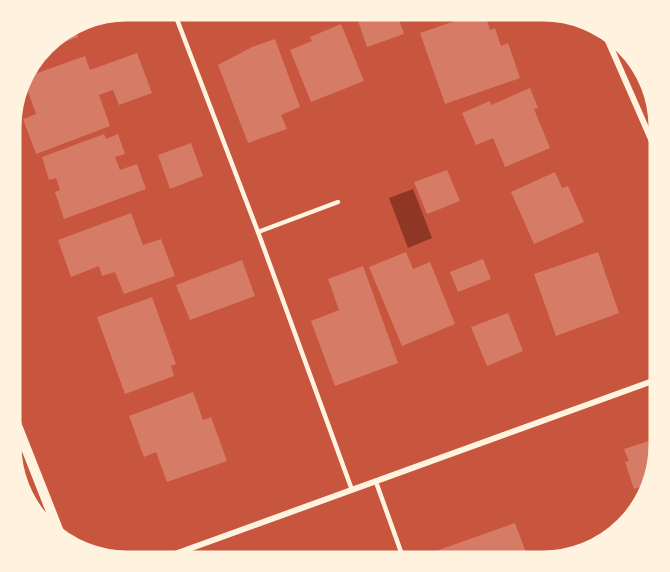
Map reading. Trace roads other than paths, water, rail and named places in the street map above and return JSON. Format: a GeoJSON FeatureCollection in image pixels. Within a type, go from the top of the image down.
{"type":"FeatureCollection","features":[{"type":"Feature","properties":{"kind":"street"},"geometry":{"type":"LineString","coordinates":[[608,41],[650,137]]}},
{"type":"Feature","properties":{"kind":"street"},"geometry":{"type":"LineString","coordinates":[[180,552],[650,382]]}},
{"type":"Feature","properties":{"kind":"street"},"geometry":{"type":"LineString","coordinates":[[20,433],[57,527]]}},
{"type":"Feature","properties":{"kind":"lane"},"geometry":{"type":"LineString","coordinates":[[177,20],[258,232],[352,490]]}},
{"type":"Feature","properties":{"kind":"lane"},"geometry":{"type":"LineString","coordinates":[[258,232],[338,202]]}},
{"type":"Feature","properties":{"kind":"lane"},"geometry":{"type":"LineString","coordinates":[[376,482],[401,552]]}}]}
